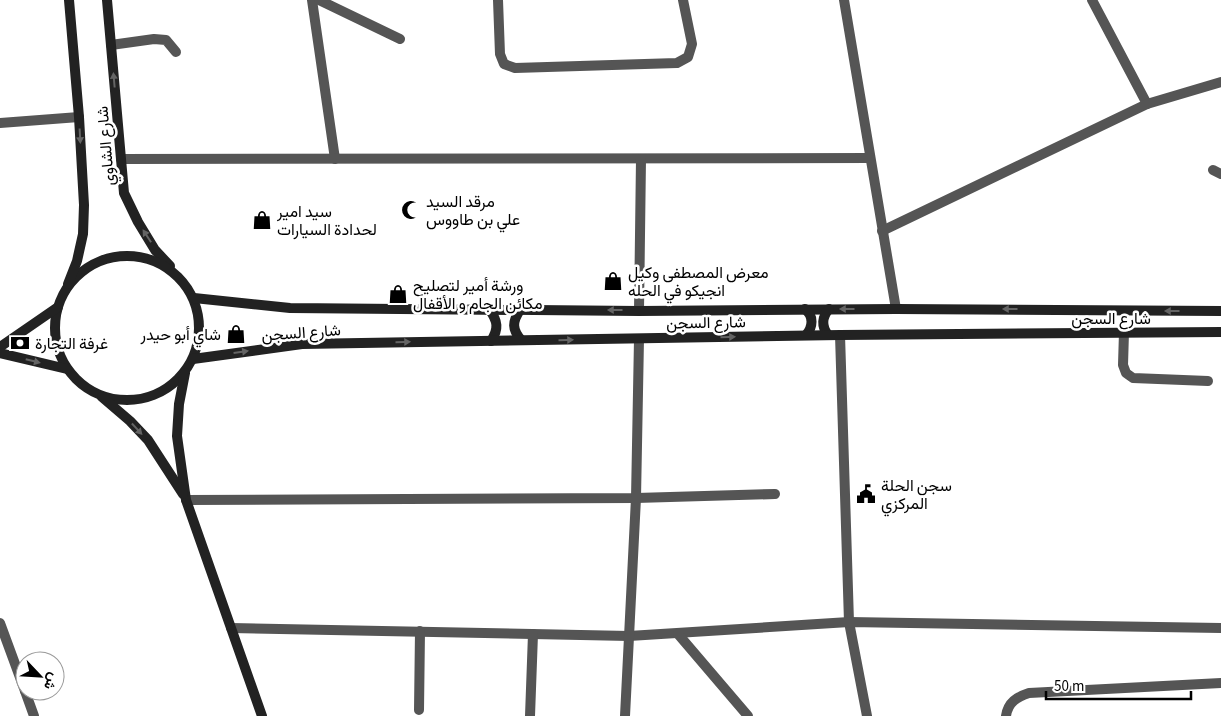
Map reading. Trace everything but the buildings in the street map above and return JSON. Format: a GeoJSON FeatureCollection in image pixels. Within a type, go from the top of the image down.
{"type":"FeatureCollection","features":[{"type":"Feature","properties":{"kind":"main road","name":"شارع الشاوي"},"geometry":{"type":"LineString","coordinates":[[67,288],[77,261],[83,234],[84,205],[69,0]]}},
{"type":"Feature","properties":{"kind":"main road","name":"شارع الشاوي"},"geometry":{"type":"LineString","coordinates":[[107,0],[124,193],[138,222],[155,250],[177,275]]}},
{"type":"Feature","properties":{"kind":"main road"},"geometry":{"type":"LineString","coordinates":[[101,397],[123,401],[146,399],[168,389],[184,373],[193,359],[199,339],[199,318],[194,298],[177,275],[156,261],[132,256],[106,258],[84,270],[67,288],[58,307],[54,328],[57,350],[67,369],[82,386],[101,397],[130,420],[148,440],[186,500],[262,716]]}},
{"type":"Feature","properties":{"kind":"main road","name":"شارع السجن"},"geometry":{"type":"LineString","coordinates":[[194,298],[290,308],[639,311],[896,309],[1221,311]]}},
{"type":"Feature","properties":{"kind":"main road"},"geometry":{"type":"LineString","coordinates":[[0,347],[58,307]]}},
{"type":"Feature","properties":{"kind":"main road"},"geometry":{"type":"LineString","coordinates":[[489,309],[497,325],[495,335],[491,341]]}},
{"type":"Feature","properties":{"kind":"main road"},"geometry":{"type":"LineString","coordinates":[[805,309],[809,312],[812,322],[806,335]]}},
{"type":"Feature","properties":{"kind":"main road"},"geometry":{"type":"LineString","coordinates":[[828,335],[823,322],[829,309]]}},
{"type":"Feature","properties":{"kind":"main road"},"geometry":{"type":"LineString","coordinates":[[520,310],[514,325],[516,334],[521,340]]}},
{"type":"Feature","properties":{"kind":"main road","name":"شارع السجن"},"geometry":{"type":"LineString","coordinates":[[193,359],[302,344],[840,334],[1221,332]]}},
{"type":"Feature","properties":{"kind":"main road"},"geometry":{"type":"LineString","coordinates":[[0,353],[67,369]]}},
{"type":"Feature","properties":{"kind":"main road"},"geometry":{"type":"LineString","coordinates":[[184,373],[179,404],[177,436],[186,500]]}},
{"type":"Feature","properties":{"kind":"street"},"geometry":{"type":"LineString","coordinates":[[312,0],[335,159]]}},
{"type":"Feature","properties":{"kind":"street"},"geometry":{"type":"LineString","coordinates":[[319,0],[400,39]]}},
{"type":"Feature","properties":{"kind":"street"},"geometry":{"type":"LineString","coordinates":[[498,0],[500,54],[504,64],[515,68],[677,62],[688,57],[692,44],[683,0]]}},
{"type":"Feature","properties":{"kind":"street"},"geometry":{"type":"LineString","coordinates":[[844,0],[896,309]]}},
{"type":"Feature","properties":{"kind":"street"},"geometry":{"type":"LineString","coordinates":[[1092,0],[1147,104]]}},
{"type":"Feature","properties":{"kind":"street"},"geometry":{"type":"LineString","coordinates":[[111,45],[154,39],[166,40],[176,52]]}},
{"type":"Feature","properties":{"kind":"street"},"geometry":{"type":"LineString","coordinates":[[882,230],[1147,104],[1221,82]]}},
{"type":"Feature","properties":{"kind":"street"},"geometry":{"type":"LineString","coordinates":[[0,123],[79,117]]}},
{"type":"Feature","properties":{"kind":"street"},"geometry":{"type":"LineString","coordinates":[[121,159],[870,158]]}},
{"type":"Feature","properties":{"kind":"street"},"geometry":{"type":"LineString","coordinates":[[639,311],[641,159]]}},
{"type":"Feature","properties":{"kind":"street"},"geometry":{"type":"LineString","coordinates":[[1124,332],[1123,365],[1126,373],[1134,378],[1208,381]]}},
{"type":"Feature","properties":{"kind":"street"},"geometry":{"type":"LineString","coordinates":[[840,334],[850,622],[867,716]]}},
{"type":"Feature","properties":{"kind":"street"},"geometry":{"type":"LineString","coordinates":[[625,716],[636,498],[639,339]]}},
{"type":"Feature","properties":{"kind":"street"},"geometry":{"type":"LineString","coordinates":[[186,500],[636,498],[775,494]]}},
{"type":"Feature","properties":{"kind":"street"},"geometry":{"type":"LineString","coordinates":[[231,628],[630,636],[850,622],[1221,628]]}},
{"type":"Feature","properties":{"kind":"street"},"geometry":{"type":"LineString","coordinates":[[0,623],[15,664]]}},
{"type":"Feature","properties":{"kind":"street"},"geometry":{"type":"LineString","coordinates":[[419,710],[420,631]]}},
{"type":"Feature","properties":{"kind":"street"},"geometry":{"type":"LineString","coordinates":[[530,716],[533,634]]}},
{"type":"Feature","properties":{"kind":"street"},"geometry":{"type":"LineString","coordinates":[[678,634],[748,716]]}},
{"type":"Feature","properties":{"kind":"street"},"geometry":{"type":"LineString","coordinates":[[1006,716],[1010,703],[1019,696],[1029,694],[1221,683]]}},
{"type":"Feature","properties":{"kind":"street"},"geometry":{"type":"LineString","coordinates":[[29,701],[34,716]]}},
{"type":"Feature","properties":{"kind":"place","name":"مرقد السيد علي بن طاووس"},"geometry":{"type":"Point","coordinates":[411,210]}},
{"type":"Feature","properties":{"kind":"place","name":"سيد امير لحدادة السيارات"},"geometry":{"type":"Point","coordinates":[262,220]}},
{"type":"Feature","properties":{"kind":"place","name":"معرض المصطفى وكيل انجيكو في الحله"},"geometry":{"type":"Point","coordinates":[613,281]}},
{"type":"Feature","properties":{"kind":"place","name":"ورشة أمير لتصليح مكائن الجام و الأقفال"},"geometry":{"type":"Point","coordinates":[398,294]}},
{"type":"Feature","properties":{"kind":"place","name":"شاي أبو حيدر"},"geometry":{"type":"Point","coordinates":[236,334]}},
{"type":"Feature","properties":{"kind":"place","name":"غرفة التجارة"},"geometry":{"type":"Point","coordinates":[20,343]}},
{"type":"Feature","properties":{"kind":"place","name":"سجن الحلة المركزي"},"geometry":{"type":"Point","coordinates":[866,494]}}]}
